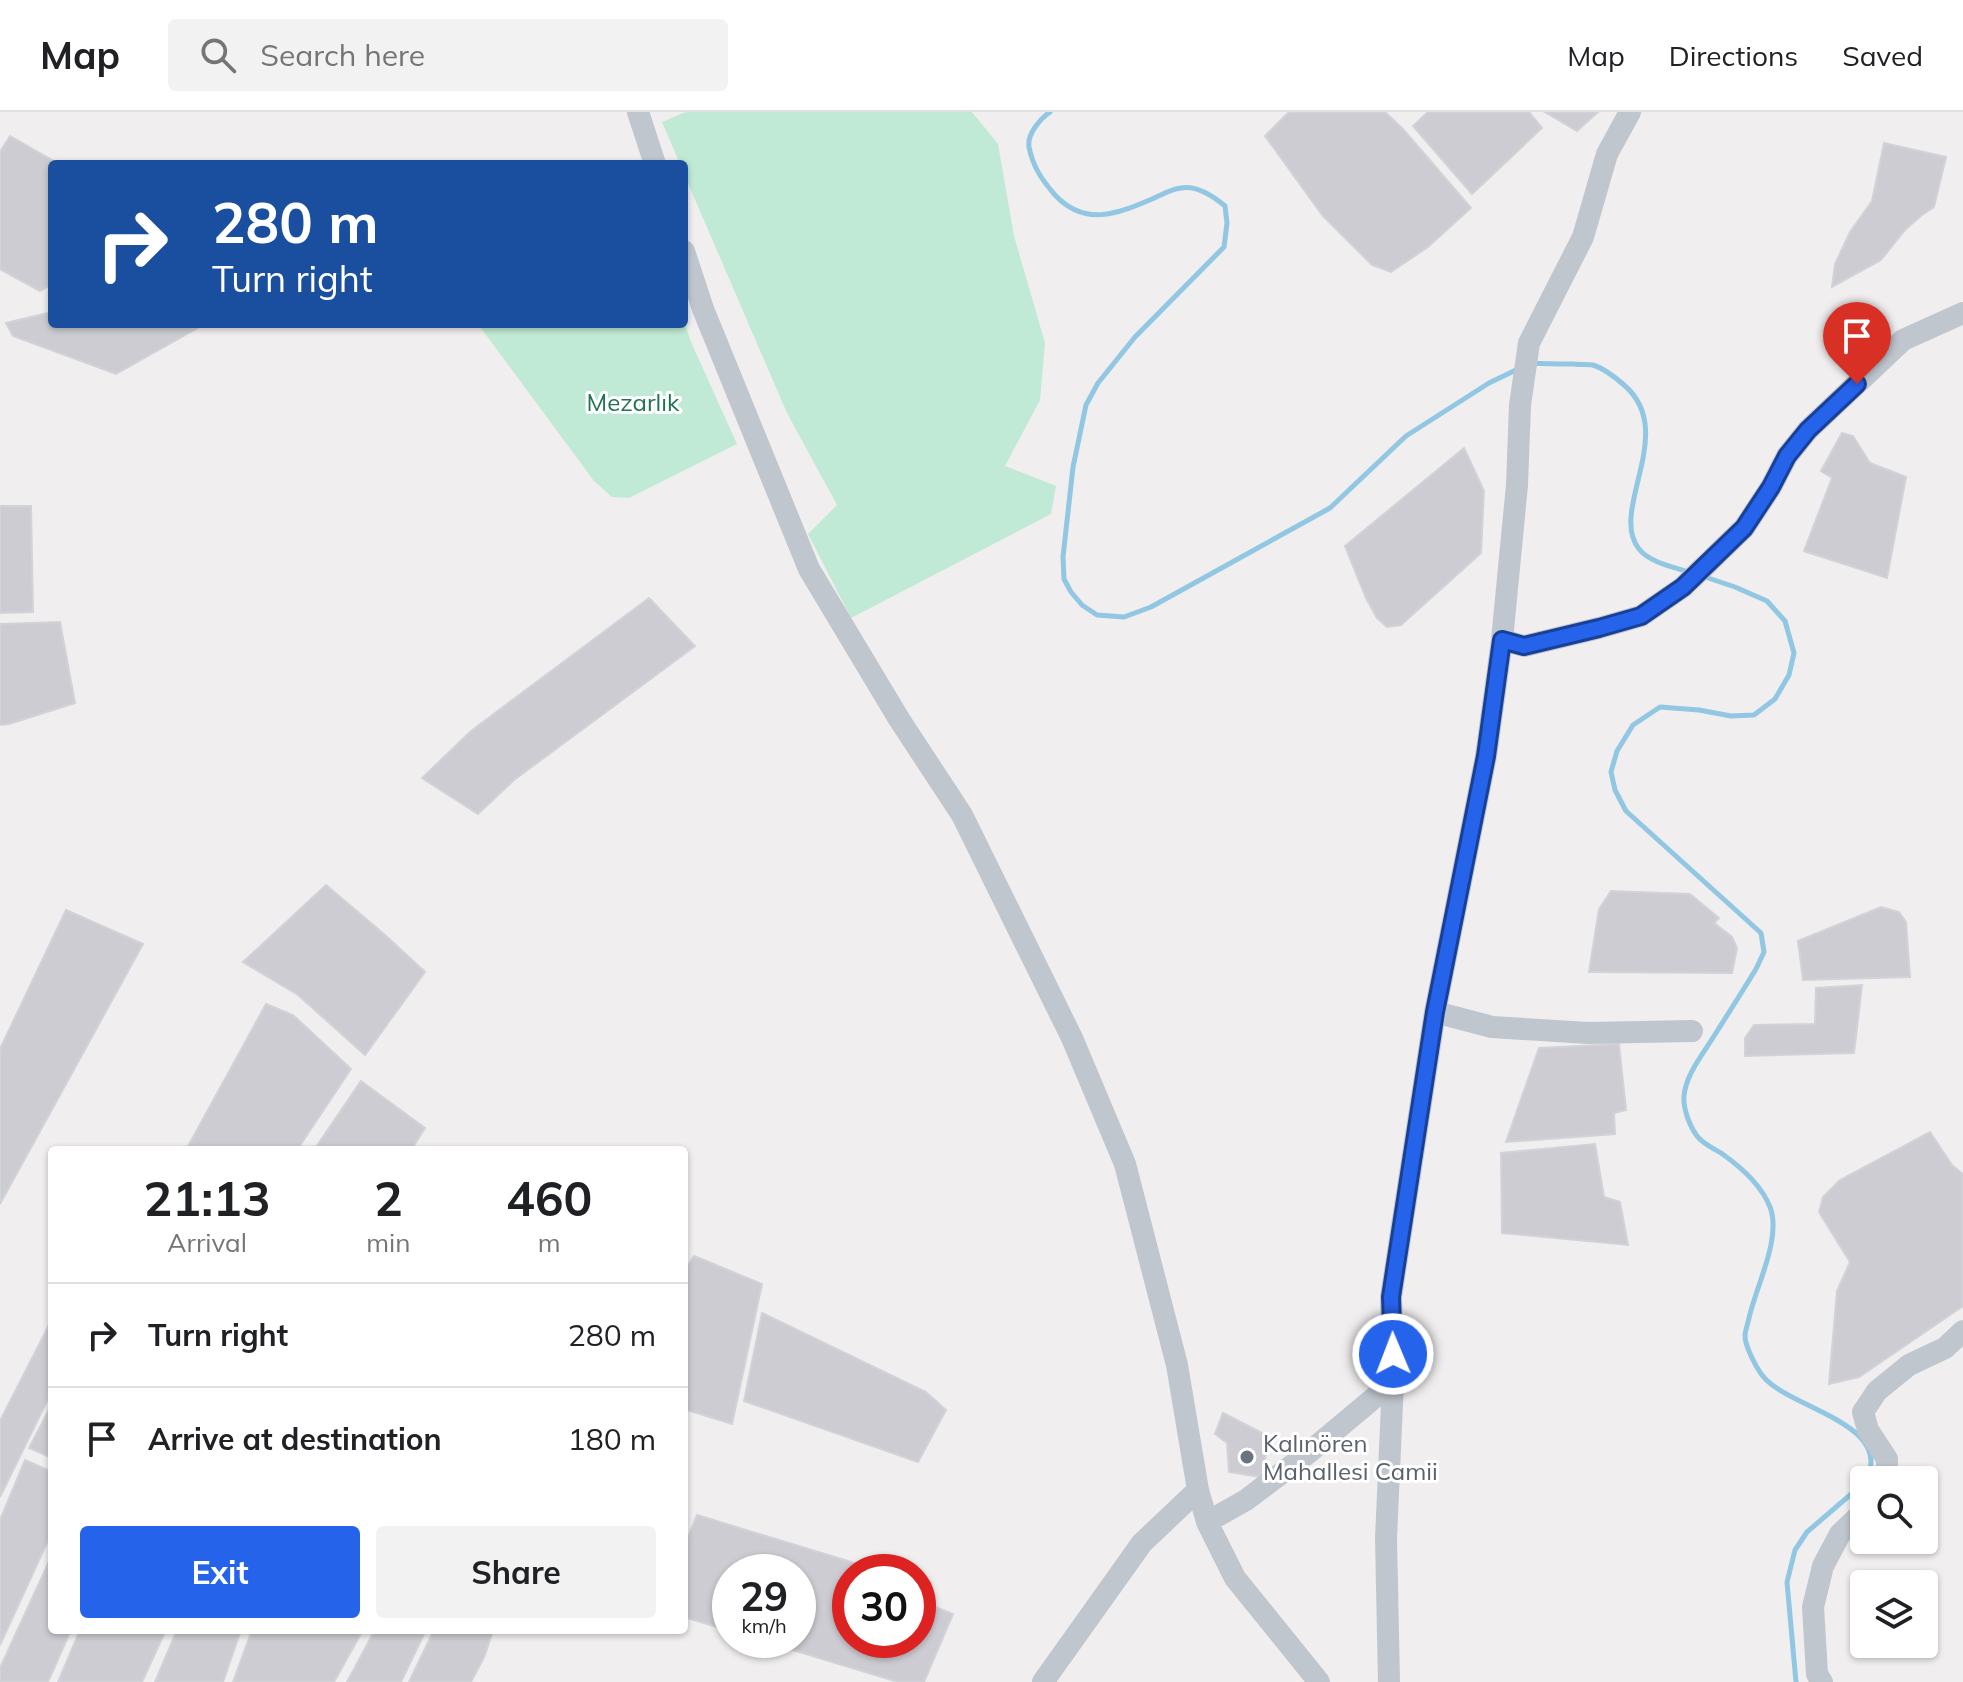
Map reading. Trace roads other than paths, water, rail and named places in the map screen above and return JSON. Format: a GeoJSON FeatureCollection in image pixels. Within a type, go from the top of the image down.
{"type":"FeatureCollection","features":[{"type":"Feature","properties":{"kind":"street"},"geometry":{"type":"LineString","coordinates":[[638,112],[654,160]]}},
{"type":"Feature","properties":{"kind":"street"},"geometry":{"type":"LineString","coordinates":[[1389,1682],[1386,1538],[1393,1382],[1391,1297],[1435,1012],[1486,756],[1502,640],[1517,485],[1520,405],[1529,343],[1583,237],[1607,154],[1630,112]]}},
{"type":"Feature","properties":{"kind":"street"},"geometry":{"type":"LineString","coordinates":[[688,263],[703,309],[809,569],[899,719],[962,815],[1072,1038],[1125,1164],[1177,1365],[1198,1490],[1207,1522],[1235,1578],[1319,1682]]}},
{"type":"Feature","properties":{"kind":"street"},"geometry":{"type":"LineString","coordinates":[[1502,640],[1524,646],[1641,616],[1683,587],[1744,528],[1787,456],[1808,430],[1903,340],[1963,313]]}},
{"type":"Feature","properties":{"kind":"street"},"geometry":{"type":"LineString","coordinates":[[1435,1012],[1492,1027],[1588,1033],[1692,1031]]}},
{"type":"Feature","properties":{"kind":"street"},"geometry":{"type":"LineString","coordinates":[[1887,1466],[1887,1459],[1868,1430],[1863,1412],[1877,1391],[1909,1365],[1945,1348],[1963,1331]]}},
{"type":"Feature","properties":{"kind":"street"},"geometry":{"type":"LineString","coordinates":[[1207,1522],[1246,1500],[1393,1382]]}},
{"type":"Feature","properties":{"kind":"street"},"geometry":{"type":"LineString","coordinates":[[1043,1682],[1142,1543],[1198,1490]]}},
{"type":"Feature","properties":{"kind":"street"},"geometry":{"type":"LineString","coordinates":[[1822,1682],[1817,1674],[1813,1607],[1823,1566],[1840,1534],[1850,1524]]}},
{"type":"Feature","properties":{"kind":"waterway"},"geometry":{"type":"LineString","coordinates":[[1050,112],[1035,127],[1029,147],[1042,178],[1066,205],[1078,211],[1102,215],[1174,190],[1193,188],[1225,206],[1227,223],[1224,247],[1135,337],[1098,383],[1086,405],[1073,467],[1063,557],[1064,579],[1082,605],[1097,615],[1124,617],[1151,607],[1330,508],[1406,436],[1489,383],[1518,369]]}},
{"type":"Feature","properties":{"kind":"waterway"},"geometry":{"type":"LineString","coordinates":[[1531,363],[1597,366],[1624,385],[1639,404],[1645,425],[1645,447],[1631,514],[1632,533],[1639,549],[1649,557],[1689,572]]}},
{"type":"Feature","properties":{"kind":"waterway"},"geometry":{"type":"LineString","coordinates":[[1702,576],[1767,601],[1785,621],[1794,653],[1789,675],[1775,699],[1754,715],[1731,716],[1660,707],[1633,725],[1617,751],[1611,772],[1615,790],[1626,811],[1761,933],[1764,952],[1691,1072],[1685,1088],[1684,1106],[1697,1136],[1750,1177],[1770,1207],[1773,1233],[1745,1334],[1751,1356],[1762,1375],[1775,1387],[1853,1430],[1866,1444],[1871,1460],[1870,1466]]}},
{"type":"Feature","properties":{"kind":"waterway"},"geometry":{"type":"LineString","coordinates":[[1796,1682],[1787,1582],[1795,1550],[1807,1532],[1850,1495]]}},
{"type":"Feature","properties":{"kind":"place","name":"Kalınören Mahallesi Camii"},"geometry":{"type":"Point","coordinates":[1247,1457]}},
{"type":"Feature","properties":{"kind":"park label","name":"Mezarlık"},"geometry":{"type":"Point","coordinates":[633,402]}}]}
